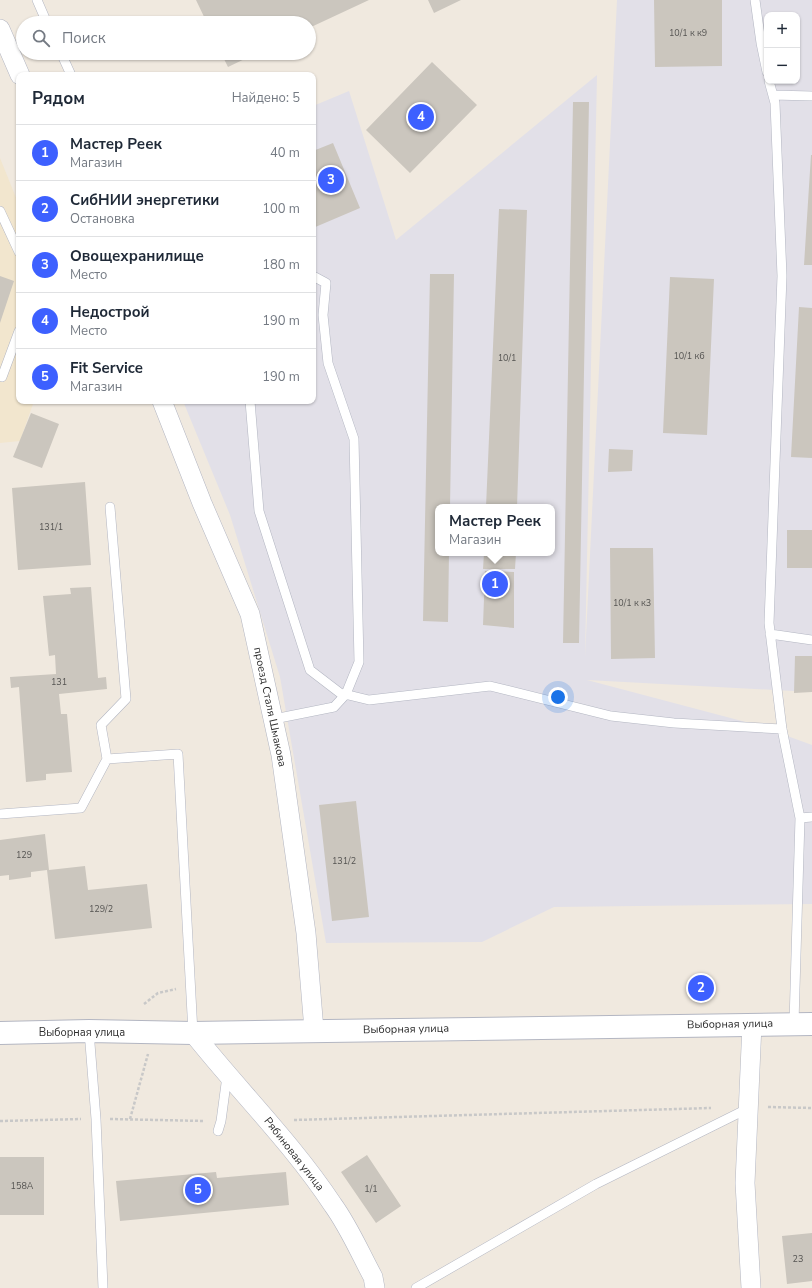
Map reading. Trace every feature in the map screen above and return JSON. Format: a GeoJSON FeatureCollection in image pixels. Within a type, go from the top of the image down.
{"type":"FeatureCollection","features":[{"type":"Feature","properties":{"kind":"main road","name":"Выборная улица"},"geometry":{"type":"LineString","coordinates":[[0,1033],[89,1031],[193,1033],[803,1023]]}},
{"type":"Feature","properties":{"kind":"street"},"geometry":{"type":"LineString","coordinates":[[0,29],[19,72]]}},
{"type":"Feature","properties":{"kind":"street","name":"проезд Сталя Шмакова"},"geometry":{"type":"LineString","coordinates":[[163,404],[202,503],[250,614],[274,719],[306,933],[314,1030]]}},
{"type":"Feature","properties":{"kind":"street"},"geometry":{"type":"LineString","coordinates":[[751,1288],[745,1183],[750,1107],[752,1024]]}},
{"type":"Feature","properties":{"kind":"street","name":"Рябиновая улица"},"geometry":{"type":"LineString","coordinates":[[193,1033],[227,1076],[268,1121],[334,1206],[373,1277],[375,1288]]}},
{"type":"Feature","properties":{"kind":"lane"},"geometry":{"type":"LineString","coordinates":[[37,0],[44,16]]}},
{"type":"Feature","properties":{"kind":"lane"},"geometry":{"type":"LineString","coordinates":[[755,0],[764,58]]}},
{"type":"Feature","properties":{"kind":"lane"},"geometry":{"type":"LineString","coordinates":[[64,60],[70,72]]}},
{"type":"Feature","properties":{"kind":"lane"},"geometry":{"type":"LineString","coordinates":[[770,84],[775,103],[782,276],[769,623],[782,728],[800,818],[803,1023]]}},
{"type":"Feature","properties":{"kind":"lane"},"geometry":{"type":"LineString","coordinates":[[773,95],[812,96]]}},
{"type":"Feature","properties":{"kind":"lane"},"geometry":{"type":"LineString","coordinates":[[0,211],[16,246]]}},
{"type":"Feature","properties":{"kind":"lane"},"geometry":{"type":"LineString","coordinates":[[274,719],[334,707],[346,694],[359,662],[354,439],[328,363],[323,315],[326,283],[316,278]]}},
{"type":"Feature","properties":{"kind":"lane"},"geometry":{"type":"LineString","coordinates":[[0,376],[2,377],[16,339]]}},
{"type":"Feature","properties":{"kind":"lane"},"geometry":{"type":"LineString","coordinates":[[250,404],[259,510],[310,670],[340,693],[369,700],[490,686],[611,716],[681,724],[782,728]]}},
{"type":"Feature","properties":{"kind":"lane"},"geometry":{"type":"LineString","coordinates":[[0,814],[81,808],[107,759],[101,725],[126,699],[110,507]]}},
{"type":"Feature","properties":{"kind":"lane"},"geometry":{"type":"LineString","coordinates":[[770,634],[812,640]]}},
{"type":"Feature","properties":{"kind":"lane"},"geometry":{"type":"LineString","coordinates":[[107,759],[178,754],[193,1033]]}},
{"type":"Feature","properties":{"kind":"lane"},"geometry":{"type":"LineString","coordinates":[[800,818],[812,817]]}},
{"type":"Feature","properties":{"kind":"lane"},"geometry":{"type":"LineString","coordinates":[[89,1031],[96,1119],[103,1288]]}},
{"type":"Feature","properties":{"kind":"lane"},"geometry":{"type":"LineString","coordinates":[[218,1130],[221,1121],[227,1076]]}},
{"type":"Feature","properties":{"kind":"lane"},"geometry":{"type":"LineString","coordinates":[[416,1288],[596,1184],[750,1107]]}},
{"type":"Feature","properties":{"kind":"path"},"geometry":{"type":"LineString","coordinates":[[144,1004],[158,993],[191,986]]}},
{"type":"Feature","properties":{"kind":"path"},"geometry":{"type":"LineString","coordinates":[[130,1119],[149,1053]]}},
{"type":"Feature","properties":{"kind":"path"},"geometry":{"type":"LineString","coordinates":[[268,1121],[750,1107],[812,1108]]}},
{"type":"Feature","properties":{"kind":"path"},"geometry":{"type":"LineString","coordinates":[[0,1121],[96,1119],[221,1121]]}},
{"type":"Feature","properties":{"kind":"shaded area"},"geometry":{"type":"Polygon","coordinates":[[[617,0],[812,0],[812,692],[587,680],[757,725],[812,745],[812,904],[554,907],[482,942],[326,943],[280,677],[230,515],[184,404],[316,404],[316,105],[349,91],[396,240],[597,75],[585,657],[617,0]]]}},
{"type":"Feature","properties":{"kind":"shaded area"},"geometry":{"type":"Polygon","coordinates":[[[0,158],[16,198],[16,404],[33,404],[20,441],[0,443],[0,158]]]}},
{"type":"Feature","properties":{"kind":"building"},"geometry":{"type":"Polygon","coordinates":[[[196,0],[369,0],[316,25],[316,16],[204,16],[196,0]]]}},
{"type":"Feature","properties":{"kind":"building"},"geometry":{"type":"Polygon","coordinates":[[[428,0],[461,0],[434,13],[428,0]]]}},
{"type":"Feature","properties":{"kind":"building"},"geometry":{"type":"Polygon","coordinates":[[[654,0],[722,0],[722,66],[655,67],[654,0]]]}},
{"type":"Feature","properties":{"kind":"building"},"geometry":{"type":"Polygon","coordinates":[[[224,60],[242,60],[228,67],[224,60]]]}},
{"type":"Feature","properties":{"kind":"building"},"geometry":{"type":"Polygon","coordinates":[[[432,62],[477,105],[410,173],[366,130],[432,62]]]}},
{"type":"Feature","properties":{"kind":"building"},"geometry":{"type":"Polygon","coordinates":[[[573,102],[589,102],[579,643],[563,643],[573,102]]]}},
{"type":"Feature","properties":{"kind":"building"},"geometry":{"type":"Polygon","coordinates":[[[333,143],[360,208],[316,227],[316,150],[333,143]]]}},
{"type":"Feature","properties":{"kind":"building"},"geometry":{"type":"Polygon","coordinates":[[[811,155],[812,265],[804,265],[811,155]]]}},
{"type":"Feature","properties":{"kind":"building"},"geometry":{"type":"Polygon","coordinates":[[[499,209],[527,210],[517,504],[486,504],[499,209]]]}},
{"type":"Feature","properties":{"kind":"building"},"geometry":{"type":"Polygon","coordinates":[[[430,274],[454,274],[450,504],[435,504],[435,556],[449,556],[448,622],[423,621],[430,274]]]}},
{"type":"Feature","properties":{"kind":"building"},"geometry":{"type":"Polygon","coordinates":[[[0,276],[14,281],[0,323],[0,276]]]}},
{"type":"Feature","properties":{"kind":"building"},"geometry":{"type":"Polygon","coordinates":[[[670,277],[714,279],[707,435],[663,433],[670,277]]]}},
{"type":"Feature","properties":{"kind":"building"},"geometry":{"type":"Polygon","coordinates":[[[799,307],[812,308],[812,458],[791,457],[799,307]]]}},
{"type":"Feature","properties":{"kind":"building"},"geometry":{"type":"Polygon","coordinates":[[[31,413],[59,424],[42,468],[13,457],[31,413]]]}},
{"type":"Feature","properties":{"kind":"building"},"geometry":{"type":"Polygon","coordinates":[[[609,449],[633,450],[632,471],[608,472],[609,449]]]}},
{"type":"Feature","properties":{"kind":"building"},"geometry":{"type":"Polygon","coordinates":[[[85,482],[91,565],[18,570],[12,488],[85,482]]]}},
{"type":"Feature","properties":{"kind":"building"},"geometry":{"type":"Polygon","coordinates":[[[787,530],[812,530],[812,568],[787,568],[787,530]]]}},
{"type":"Feature","properties":{"kind":"building"},"geometry":{"type":"Polygon","coordinates":[[[610,548],[653,548],[655,658],[611,659],[610,548]]]}},
{"type":"Feature","properties":{"kind":"building"},"geometry":{"type":"Polygon","coordinates":[[[484,556],[516,556],[515,569],[483,569],[484,556]]]}},
{"type":"Feature","properties":{"kind":"building"},"geometry":{"type":"Polygon","coordinates":[[[485,571],[514,572],[514,628],[483,625],[485,571]]]}},
{"type":"Feature","properties":{"kind":"building"},"geometry":{"type":"Polygon","coordinates":[[[91,587],[98,678],[106,677],[107,689],[59,694],[61,714],[67,714],[72,772],[46,774],[46,780],[26,782],[19,687],[11,688],[10,677],[56,674],[55,655],[49,656],[43,596],[71,594],[70,588],[91,587]]]}},
{"type":"Feature","properties":{"kind":"building"},"geometry":{"type":"Polygon","coordinates":[[[795,656],[812,656],[812,692],[794,693],[795,656]]]}},
{"type":"Feature","properties":{"kind":"building"},"geometry":{"type":"Polygon","coordinates":[[[356,801],[369,917],[332,921],[319,805],[356,801]]]}},
{"type":"Feature","properties":{"kind":"building"},"geometry":{"type":"Polygon","coordinates":[[[45,834],[49,870],[85,866],[88,890],[147,884],[152,928],[55,939],[47,870],[31,872],[31,877],[9,880],[9,875],[0,876],[0,840],[45,834]]]}},
{"type":"Feature","properties":{"kind":"building"},"geometry":{"type":"Polygon","coordinates":[[[367,1155],[401,1206],[376,1223],[341,1172],[367,1155]]]}},
{"type":"Feature","properties":{"kind":"building"},"geometry":{"type":"Polygon","coordinates":[[[0,1157],[44,1157],[44,1215],[0,1215],[0,1157]]]}},
{"type":"Feature","properties":{"kind":"building"},"geometry":{"type":"Polygon","coordinates":[[[216,1172],[217,1178],[286,1172],[289,1205],[120,1221],[116,1181],[216,1172]]]}},
{"type":"Feature","properties":{"kind":"building"},"geometry":{"type":"Polygon","coordinates":[[[812,1233],[812,1281],[787,1284],[782,1236],[812,1233]]]}},
{"type":"Feature","properties":{"kind":"place","name":"Недострой"},"geometry":{"type":"Point","coordinates":[421,117]}},
{"type":"Feature","properties":{"kind":"place","name":"Овощехранилище"},"geometry":{"type":"Point","coordinates":[331,180]}},
{"type":"Feature","properties":{"kind":"place","name":"Мастер Реек"},"geometry":{"type":"Point","coordinates":[495,584]}},
{"type":"Feature","properties":{"kind":"place","name":"СибНИИ энергетики"},"geometry":{"type":"Point","coordinates":[701,988]}},
{"type":"Feature","properties":{"kind":"place","name":"Fit Service"},"geometry":{"type":"Point","coordinates":[198,1190]}}]}
